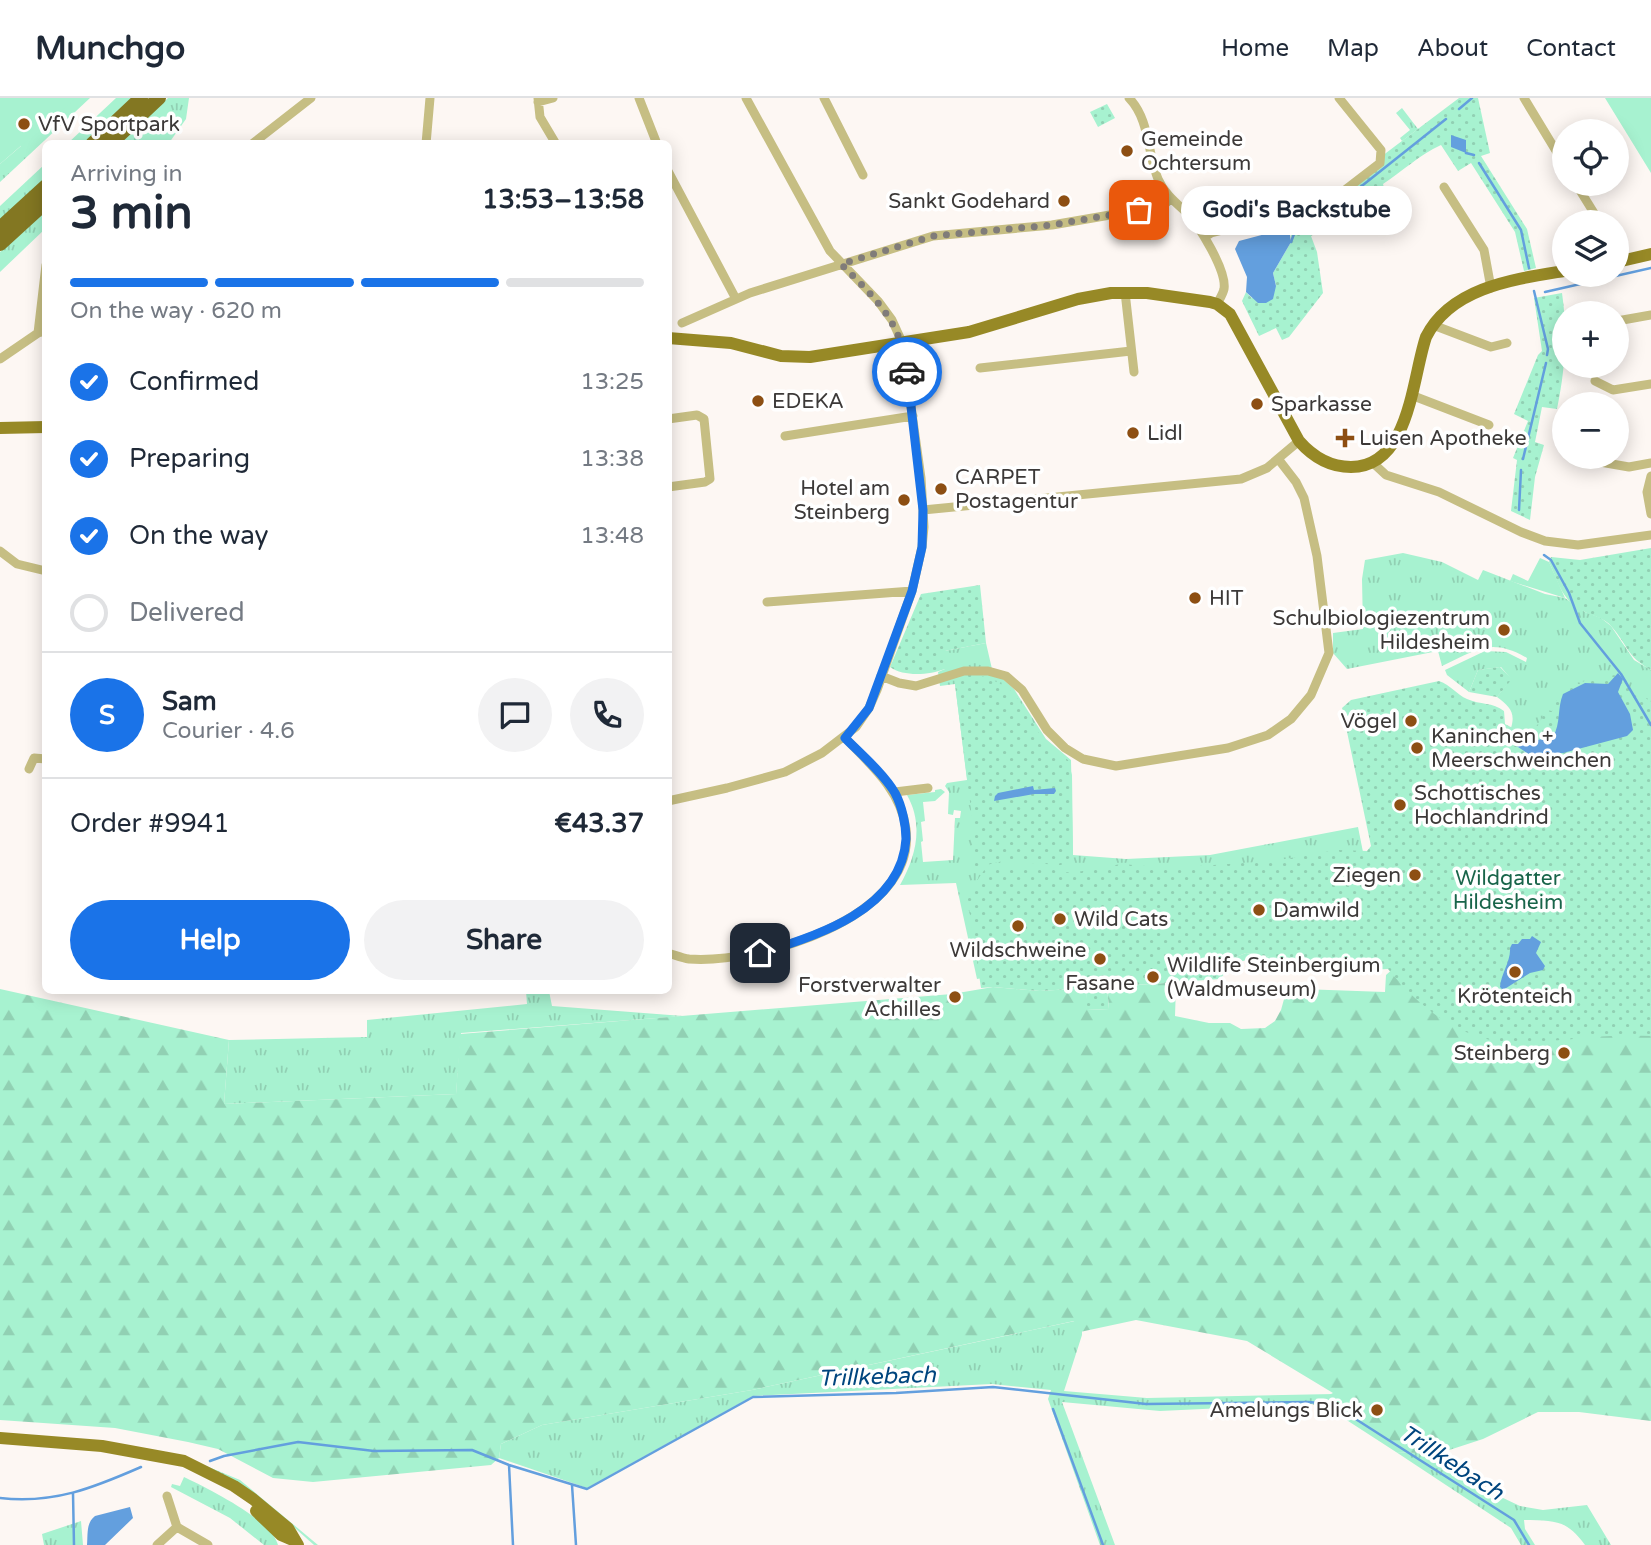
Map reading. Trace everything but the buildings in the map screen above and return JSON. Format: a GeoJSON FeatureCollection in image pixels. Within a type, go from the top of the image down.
{"type":"FeatureCollection","features":[{"type":"Feature","properties":{"kind":"highway"},"geometry":{"type":"LineString","coordinates":[[96,140],[141,98]]}},
{"type":"Feature","properties":{"kind":"highway"},"geometry":{"type":"LineString","coordinates":[[114,140],[159,98]]}},
{"type":"Feature","properties":{"kind":"highway"},"geometry":{"type":"LineString","coordinates":[[0,228],[42,190]]}},
{"type":"Feature","properties":{"kind":"highway"},"geometry":{"type":"LineString","coordinates":[[0,244],[42,206]]}},
{"type":"Feature","properties":{"kind":"main road"},"geometry":{"type":"LineString","coordinates":[[1629,259],[1651,254]]}},
{"type":"Feature","properties":{"kind":"main road"},"geometry":{"type":"LineString","coordinates":[[672,338],[732,344],[800,358],[969,332],[1078,299],[1125,292],[1217,304],[1230,314],[1299,441],[1317,457],[1336,465],[1355,467],[1372,462],[1396,440],[1403,425],[1422,350],[1433,325],[1469,295],[1518,279],[1552,273]]}},
{"type":"Feature","properties":{"kind":"main road"},"geometry":{"type":"LineString","coordinates":[[1491,288],[1552,279]]}},
{"type":"Feature","properties":{"kind":"main road"},"geometry":{"type":"LineString","coordinates":[[0,428],[42,427]]}},
{"type":"Feature","properties":{"kind":"main road"},"geometry":{"type":"LineString","coordinates":[[0,1438],[102,1446],[169,1459],[180,1468],[239,1498],[295,1544]]}},
{"type":"Feature","properties":{"kind":"street"},"geometry":{"type":"LineString","coordinates":[[257,140],[311,98]]}},
{"type":"Feature","properties":{"kind":"street"},"geometry":{"type":"LineString","coordinates":[[426,140],[430,98]]}},
{"type":"Feature","properties":{"kind":"street"},"geometry":{"type":"LineString","coordinates":[[553,98],[538,100],[540,117],[554,140]]}},
{"type":"Feature","properties":{"kind":"street"},"geometry":{"type":"LineString","coordinates":[[639,98],[655,140]]}},
{"type":"Feature","properties":{"kind":"street"},"geometry":{"type":"LineString","coordinates":[[672,799],[785,772],[845,738],[869,708],[912,591],[922,547],[923,510],[902,342],[892,320],[878,301],[841,264],[822,238],[746,98]]}},
{"type":"Feature","properties":{"kind":"street"},"geometry":{"type":"LineString","coordinates":[[824,98],[863,175]]}},
{"type":"Feature","properties":{"kind":"street"},"geometry":{"type":"LineString","coordinates":[[1129,98],[1140,113],[1159,181],[1205,237],[1223,282],[1224,289],[1217,304]]}},
{"type":"Feature","properties":{"kind":"street"},"geometry":{"type":"LineString","coordinates":[[1205,237],[1211,233],[1328,203],[1380,163],[1381,150],[1339,98]]}},
{"type":"Feature","properties":{"kind":"street"},"geometry":{"type":"LineString","coordinates":[[1524,98],[1552,144]]}},
{"type":"Feature","properties":{"kind":"street"},"geometry":{"type":"LineString","coordinates":[[672,179],[736,299]]}},
{"type":"Feature","properties":{"kind":"street"},"geometry":{"type":"LineString","coordinates":[[1444,187],[1484,250],[1491,288]]}},
{"type":"Feature","properties":{"kind":"street"},"geometry":{"type":"LineString","coordinates":[[693,330],[686,321],[736,299],[933,236],[1052,225],[1139,210],[1171,198]]}},
{"type":"Feature","properties":{"kind":"street"},"geometry":{"type":"LineString","coordinates":[[1125,292],[1134,372]]}},
{"type":"Feature","properties":{"kind":"street"},"geometry":{"type":"LineString","coordinates":[[1629,319],[1651,315]]}},
{"type":"Feature","properties":{"kind":"street"},"geometry":{"type":"LineString","coordinates":[[1433,325],[1491,347],[1507,343]]}},
{"type":"Feature","properties":{"kind":"street"},"geometry":{"type":"LineString","coordinates":[[0,359],[42,332]]}},
{"type":"Feature","properties":{"kind":"street"},"geometry":{"type":"LineString","coordinates":[[980,368],[1131,351]]}},
{"type":"Feature","properties":{"kind":"street"},"geometry":{"type":"LineString","coordinates":[[1595,381],[1613,390],[1651,384]]}},
{"type":"Feature","properties":{"kind":"street"},"geometry":{"type":"LineString","coordinates":[[1411,395],[1489,425]]}},
{"type":"Feature","properties":{"kind":"street"},"geometry":{"type":"LineString","coordinates":[[672,418],[697,415],[704,419],[710,479],[672,486]]}},
{"type":"Feature","properties":{"kind":"street"},"geometry":{"type":"LineString","coordinates":[[785,436],[913,416]]}},
{"type":"Feature","properties":{"kind":"street"},"geometry":{"type":"LineString","coordinates":[[923,510],[1241,479],[1255,475],[1279,460],[1299,441]]}},
{"type":"Feature","properties":{"kind":"street"},"geometry":{"type":"LineString","coordinates":[[881,676],[915,686],[964,671],[988,671],[1006,676],[1022,690],[1047,730],[1065,748],[1083,759],[1116,766],[1228,748],[1268,735],[1291,719],[1311,695],[1329,653],[1317,556],[1304,498],[1296,482],[1279,460]]}},
{"type":"Feature","properties":{"kind":"street"},"geometry":{"type":"LineString","coordinates":[[1372,462],[1386,475],[1439,492],[1545,541],[1578,545],[1651,535]]}},
{"type":"Feature","properties":{"kind":"street"},"geometry":{"type":"LineString","coordinates":[[1629,467],[1651,463]]}},
{"type":"Feature","properties":{"kind":"street"},"geometry":{"type":"LineString","coordinates":[[1651,476],[1647,492],[1651,514]]}},
{"type":"Feature","properties":{"kind":"street"},"geometry":{"type":"LineString","coordinates":[[0,551],[17,564],[42,570]]}},
{"type":"Feature","properties":{"kind":"street"},"geometry":{"type":"LineString","coordinates":[[767,601],[912,591]]}},
{"type":"Feature","properties":{"kind":"street"},"geometry":{"type":"LineString","coordinates":[[672,954],[689,959],[760,953],[799,942],[845,920],[870,903],[893,880],[905,856],[906,830],[895,792],[845,738]]}},
{"type":"Feature","properties":{"kind":"street"},"geometry":{"type":"LineString","coordinates":[[29,769],[34,758],[42,759]]}},
{"type":"Feature","properties":{"kind":"street"},"geometry":{"type":"LineString","coordinates":[[895,792],[928,788]]}},
{"type":"Feature","properties":{"kind":"street"},"geometry":{"type":"LineString","coordinates":[[167,1496],[177,1527],[208,1545]]}},
{"type":"Feature","properties":{"kind":"street"},"geometry":{"type":"LineString","coordinates":[[157,1545],[177,1527]]}},
{"type":"Feature","properties":{"kind":"green space"},"geometry":{"type":"Polygon","coordinates":[[[0,98],[90,98],[0,182],[0,164],[21,146],[0,98]]]}},
{"type":"Feature","properties":{"kind":"green space","name":"VfV Sportpark"},"geometry":{"type":"Polygon","coordinates":[[[0,98],[76,98],[0,164],[0,98]]]}},
{"type":"Feature","properties":{"kind":"green space"},"geometry":{"type":"Polygon","coordinates":[[[116,98],[132,98],[87,140],[71,140],[116,98]]]}},
{"type":"Feature","properties":{"kind":"green space"},"geometry":{"type":"Polygon","coordinates":[[[168,98],[189,98],[186,119],[171,140],[123,140],[168,98]]]}},
{"type":"Feature","properties":{"kind":"green space"},"geometry":{"type":"Polygon","coordinates":[[[1459,98],[1478,98],[1490,153],[1481,156],[1527,229],[1536,268],[1524,271],[1515,232],[1471,163],[1458,171],[1441,145],[1383,184],[1385,191],[1311,236],[1317,252],[1323,293],[1289,337],[1282,340],[1276,328],[1259,336],[1242,301],[1246,292],[1252,298],[1276,286],[1273,273],[1291,242],[1291,217],[1328,203],[1382,156],[1459,98]]]}},
{"type":"Feature","properties":{"kind":"green space"},"geometry":{"type":"Polygon","coordinates":[[[1605,98],[1651,98],[1651,173],[1629,137],[1629,119],[1618,119],[1605,98]]]}},
{"type":"Feature","properties":{"kind":"green space"},"geometry":{"type":"Polygon","coordinates":[[[1107,104],[1115,118],[1098,127],[1090,112],[1107,104]]]}},
{"type":"Feature","properties":{"kind":"green space"},"geometry":{"type":"Polygon","coordinates":[[[1402,108],[1418,129],[1402,141],[1400,138],[1410,130],[1396,113],[1402,108]]]}},
{"type":"Feature","properties":{"kind":"green space"},"geometry":{"type":"Polygon","coordinates":[[[42,167],[42,182],[0,222],[0,206],[42,167]]]}},
{"type":"Feature","properties":{"kind":"green space"},"geometry":{"type":"Polygon","coordinates":[[[42,213],[42,232],[0,272],[0,252],[42,213]]]}},
{"type":"Feature","properties":{"kind":"green space"},"geometry":{"type":"Polygon","coordinates":[[[1562,293],[1563,301],[1552,301],[1552,378],[1562,378],[1560,392],[1552,392],[1552,408],[1542,407],[1535,442],[1544,445],[1535,477],[1530,520],[1511,511],[1517,460],[1513,458],[1528,421],[1514,414],[1542,351],[1534,298],[1562,293]]]}},
{"type":"Feature","properties":{"kind":"green space"},"geometry":{"type":"Polygon","coordinates":[[[1651,548],[1651,670],[1632,655],[1608,623],[1579,609],[1567,598],[1549,562],[1551,557],[1580,560],[1651,548]]]}},
{"type":"Feature","properties":{"kind":"green space"},"geometry":{"type":"Polygon","coordinates":[[[1403,553],[1442,562],[1478,580],[1483,570],[1545,594],[1565,598],[1611,626],[1634,660],[1651,670],[1651,714],[1645,722],[1651,749],[1651,789],[1614,812],[1573,829],[1561,816],[1532,826],[1528,804],[1491,787],[1484,779],[1480,756],[1486,744],[1502,732],[1537,733],[1543,729],[1552,712],[1547,711],[1534,730],[1511,728],[1513,718],[1510,710],[1497,697],[1511,679],[1501,667],[1478,670],[1469,692],[1447,675],[1445,670],[1485,651],[1506,652],[1526,662],[1527,658],[1503,648],[1493,647],[1475,651],[1442,666],[1438,651],[1347,669],[1333,653],[1333,633],[1363,629],[1362,579],[1365,560],[1403,553]],[[1600,682],[1585,683],[1563,694],[1553,737],[1517,741],[1515,745],[1530,755],[1563,753],[1626,736],[1633,730],[1628,711],[1614,687],[1600,682]]]}},
{"type":"Feature","properties":{"kind":"green space"},"geometry":{"type":"Polygon","coordinates":[[[1540,558],[1549,562],[1565,598],[1510,581],[1513,574],[1528,581],[1540,558]]]}},
{"type":"Feature","properties":{"kind":"green space"},"geometry":{"type":"Polygon","coordinates":[[[980,585],[986,643],[945,651],[945,669],[939,671],[909,674],[890,667],[921,594],[980,585]]]}},
{"type":"Feature","properties":{"kind":"green space"},"geometry":{"type":"Polygon","coordinates":[[[986,643],[992,669],[1014,689],[1046,739],[1071,760],[1073,855],[1126,859],[1210,855],[1358,827],[1363,852],[977,979],[956,883],[900,885],[916,841],[915,818],[907,795],[941,789],[945,792],[935,801],[923,802],[923,862],[953,860],[955,818],[960,818],[961,811],[954,810],[953,815],[948,814],[949,792],[945,786],[947,783],[967,780],[955,684],[940,686],[938,672],[945,669],[945,651],[986,643]]]}},
{"type":"Feature","properties":{"kind":"green space"},"geometry":{"type":"Polygon","coordinates":[[[1500,667],[1512,679],[1497,697],[1469,692],[1478,670],[1500,667]]]}},
{"type":"Feature","properties":{"kind":"green space"},"geometry":{"type":"Polygon","coordinates":[[[974,674],[995,681],[1013,693],[1042,737],[1068,760],[1072,775],[1073,855],[1061,865],[1003,861],[974,868],[972,817],[954,677],[974,674]]]}},
{"type":"Feature","properties":{"kind":"green space","name":"Wildgatter Hildesheim"},"geometry":{"type":"Polygon","coordinates":[[[1614,675],[1651,702],[1651,1036],[1522,1043],[1493,1041],[1458,1029],[1442,1020],[1414,997],[1388,969],[1306,973],[1267,956],[1246,953],[1218,964],[1225,973],[1220,979],[1107,987],[1109,1009],[1087,1010],[1086,988],[1040,991],[981,988],[967,895],[985,869],[1035,867],[1072,873],[1121,864],[1170,868],[1273,861],[1337,850],[1367,851],[1371,846],[1342,708],[1351,700],[1439,681],[1467,699],[1500,708],[1504,711],[1505,724],[1526,731],[1535,728],[1546,710],[1552,711],[1561,691],[1587,680],[1603,680],[1614,675]]]}},
{"type":"Feature","properties":{"kind":"green space","name":"Steinberg"},"geometry":{"type":"Polygon","coordinates":[[[1651,789],[1651,1421],[1579,1412],[1538,1412],[1483,1439],[1437,1454],[1396,1452],[1345,1419],[1312,1404],[1333,1393],[1247,1341],[1136,1320],[1080,1332],[1074,1321],[752,1390],[542,1425],[501,1444],[499,1458],[491,1465],[313,1482],[273,1478],[218,1449],[188,1442],[115,1428],[0,1420],[0,989],[229,1040],[224,1104],[456,1094],[460,1034],[952,994],[993,987],[1040,991],[1086,988],[1088,1010],[1109,1009],[1107,987],[1165,983],[1165,986],[1176,986],[1175,1016],[1209,1023],[1230,1023],[1241,1029],[1265,1028],[1275,1021],[1286,992],[1301,982],[1301,989],[1385,992],[1386,975],[1484,887],[1651,789]]]}},
{"type":"Feature","properties":{"kind":"green space"},"geometry":{"type":"Polygon","coordinates":[[[1246,953],[1277,960],[1270,963],[1267,969],[1250,965],[1250,959],[1236,963],[1225,973],[1218,964],[1246,953]]]}},
{"type":"Feature","properties":{"kind":"green space"},"geometry":{"type":"Polygon","coordinates":[[[526,994],[550,994],[552,1006],[683,1016],[461,1033],[456,1094],[224,1104],[229,1040],[367,1037],[367,1020],[527,1004],[526,994]]]}},
{"type":"Feature","properties":{"kind":"green space"},"geometry":{"type":"Polygon","coordinates":[[[1075,1321],[1082,1329],[1082,1335],[1064,1391],[1147,1398],[1334,1394],[1312,1404],[1160,1411],[1062,1402],[1115,1545],[1100,1545],[1048,1399],[1051,1390],[992,1384],[753,1396],[587,1488],[499,1458],[501,1444],[542,1425],[752,1390],[1075,1321]]]}},
{"type":"Feature","properties":{"kind":"green space"},"geometry":{"type":"Polygon","coordinates":[[[1396,1452],[1437,1454],[1501,1497],[1520,1506],[1543,1510],[1587,1505],[1611,1545],[1585,1545],[1572,1530],[1559,1523],[1524,1520],[1525,1529],[1535,1545],[1521,1545],[1511,1528],[1396,1452]]]}},
{"type":"Feature","properties":{"kind":"green space"},"geometry":{"type":"Polygon","coordinates":[[[204,1465],[240,1480],[318,1545],[314,1545],[269,1505],[204,1465]]]}},
{"type":"Feature","properties":{"kind":"green space"},"geometry":{"type":"Polygon","coordinates":[[[184,1477],[252,1515],[273,1535],[278,1545],[264,1545],[230,1518],[171,1487],[172,1484],[180,1486],[184,1477]]]}},
{"type":"Feature","properties":{"kind":"green space"},"geometry":{"type":"Polygon","coordinates":[[[81,1521],[83,1545],[44,1545],[42,1534],[81,1521]]]}},
{"type":"Feature","properties":{"kind":"water"},"geometry":{"type":"Polygon","coordinates":[[[1451,135],[1466,140],[1466,153],[1451,147],[1451,135]]]}},
{"type":"Feature","properties":{"kind":"water"},"geometry":{"type":"Polygon","coordinates":[[[1281,230],[1290,235],[1291,242],[1273,273],[1276,286],[1273,299],[1258,303],[1246,292],[1247,277],[1235,249],[1239,241],[1281,230]]]}},
{"type":"Feature","properties":{"kind":"water"},"geometry":{"type":"Polygon","coordinates":[[[1618,673],[1623,679],[1618,692],[1630,714],[1633,730],[1627,736],[1563,753],[1530,755],[1515,745],[1517,741],[1553,737],[1563,694],[1585,683],[1608,684],[1618,673]]]}},
{"type":"Feature","properties":{"kind":"water"},"geometry":{"type":"Polygon","coordinates":[[[1033,786],[1034,790],[1055,788],[1056,791],[1054,794],[1034,794],[994,801],[998,793],[1033,786]]]}},
{"type":"Feature","properties":{"kind":"water"},"geometry":{"type":"Polygon","coordinates":[[[1532,936],[1541,942],[1536,953],[1545,966],[1543,970],[1530,973],[1503,990],[1500,987],[1512,944],[1518,944],[1522,939],[1530,939],[1532,936]]]}},
{"type":"Feature","properties":{"kind":"water"},"geometry":{"type":"Polygon","coordinates":[[[130,1507],[133,1518],[105,1545],[87,1545],[89,1525],[95,1516],[130,1507]]]}},
{"type":"Feature","properties":{"kind":"waterway"},"geometry":{"type":"LineString","coordinates":[[1459,109],[1472,98]]}},
{"type":"Feature","properties":{"kind":"waterway"},"geometry":{"type":"LineString","coordinates":[[1291,242],[1300,223],[1329,212],[1446,119]]}},
{"type":"Feature","properties":{"kind":"waterway"},"geometry":{"type":"LineString","coordinates":[[1466,153],[1474,155]]}},
{"type":"Feature","properties":{"kind":"waterway"},"geometry":{"type":"LineString","coordinates":[[1479,163],[1521,230],[1529,268]]}},
{"type":"Feature","properties":{"kind":"waterway"},"geometry":{"type":"LineString","coordinates":[[1545,292],[1651,268]]}},
{"type":"Feature","properties":{"kind":"waterway"},"geometry":{"type":"LineString","coordinates":[[1534,291],[1548,349],[1547,355]]}},
{"type":"Feature","properties":{"kind":"waterway"},"geometry":{"type":"LineString","coordinates":[[1523,459],[1546,363]]}},
{"type":"Feature","properties":{"kind":"waterway"},"geometry":{"type":"LineString","coordinates":[[1519,510],[1521,470]]}},
{"type":"Feature","properties":{"kind":"waterway"},"geometry":{"type":"LineString","coordinates":[[1544,555],[1551,560],[1569,593],[1580,623],[1621,674],[1651,725]]}},
{"type":"Feature","properties":{"kind":"waterway","name":"Trillkebach"},"geometry":{"type":"LineString","coordinates":[[210,1461],[298,1442],[374,1451],[472,1450],[509,1465],[587,1489],[753,1397],[993,1387],[1146,1404],[1308,1402],[1332,1404],[1514,1520],[1529,1545]]}},
{"type":"Feature","properties":{"kind":"waterway"},"geometry":{"type":"LineString","coordinates":[[1053,1409],[1103,1545]]}},
{"type":"Feature","properties":{"kind":"waterway"},"geometry":{"type":"LineString","coordinates":[[509,1465],[513,1545]]}},
{"type":"Feature","properties":{"kind":"waterway","name":"Trillkebach"},"geometry":{"type":"LineString","coordinates":[[0,1498],[38,1499],[73,1493],[141,1467]]}},
{"type":"Feature","properties":{"kind":"waterway"},"geometry":{"type":"LineString","coordinates":[[572,1485],[576,1545]]}},
{"type":"Feature","properties":{"kind":"waterway"},"geometry":{"type":"LineString","coordinates":[[73,1493],[74,1545]]}},
{"type":"Feature","properties":{"kind":"way so far"},"geometry":{"type":"LineString","coordinates":[[907,372],[902,342],[892,320],[878,301],[841,264],[933,236],[1052,225],[1139,210]]}},
{"type":"Feature","properties":{"kind":"place","name":"VfV Sportpark"},"geometry":{"type":"Point","coordinates":[24,124]}},
{"type":"Feature","properties":{"kind":"place","name":"Gemeinde Ochtersum"},"geometry":{"type":"Point","coordinates":[1127,151]}},
{"type":"Feature","properties":{"kind":"place","name":"Sankt Godehard"},"geometry":{"type":"Point","coordinates":[1064,201]}},
{"type":"Feature","properties":{"kind":"place","name":"Godi's Backstube"},"geometry":{"type":"Point","coordinates":[1139,210]}},
{"type":"Feature","properties":{"kind":"place","name":"EDEKA"},"geometry":{"type":"Point","coordinates":[758,401]}},
{"type":"Feature","properties":{"kind":"place","name":"Sparkasse"},"geometry":{"type":"Point","coordinates":[1257,404]}},
{"type":"Feature","properties":{"kind":"place","name":"Lidl"},"geometry":{"type":"Point","coordinates":[1133,433]}},
{"type":"Feature","properties":{"kind":"place","name":"Luisen Apotheke"},"geometry":{"type":"Point","coordinates":[1345,438]}},
{"type":"Feature","properties":{"kind":"place","name":"CARPET Postagentur"},"geometry":{"type":"Point","coordinates":[941,489]}},
{"type":"Feature","properties":{"kind":"place","name":"Hotel am Steinberg"},"geometry":{"type":"Point","coordinates":[904,500]}},
{"type":"Feature","properties":{"kind":"place","name":"HIT"},"geometry":{"type":"Point","coordinates":[1195,598]}},
{"type":"Feature","properties":{"kind":"place","name":"Schulbiologiezentrum Hildesheim"},"geometry":{"type":"Point","coordinates":[1504,630]}},
{"type":"Feature","properties":{"kind":"place","name":"Vögel"},"geometry":{"type":"Point","coordinates":[1411,721]}},
{"type":"Feature","properties":{"kind":"place","name":"Kaninchen + Meerschweinchen"},"geometry":{"type":"Point","coordinates":[1417,748]}},
{"type":"Feature","properties":{"kind":"place","name":"Schottisches Hochlandrind"},"geometry":{"type":"Point","coordinates":[1400,805]}},
{"type":"Feature","properties":{"kind":"place","name":"Ziegen"},"geometry":{"type":"Point","coordinates":[1415,875]}},
{"type":"Feature","properties":{"kind":"place","name":"Damwild"},"geometry":{"type":"Point","coordinates":[1259,910]}},
{"type":"Feature","properties":{"kind":"place","name":"Wild Cats"},"geometry":{"type":"Point","coordinates":[1060,919]}},
{"type":"Feature","properties":{"kind":"place","name":"Wildschweine"},"geometry":{"type":"Point","coordinates":[1018,926]}},
{"type":"Feature","properties":{"kind":"place","name":"Fasane"},"geometry":{"type":"Point","coordinates":[1100,959]}},
{"type":"Feature","properties":{"kind":"place","name":"Krötenteich"},"geometry":{"type":"Point","coordinates":[1515,972]}},
{"type":"Feature","properties":{"kind":"place","name":"Wildlife Steinbergium (Waldmuseum)"},"geometry":{"type":"Point","coordinates":[1153,977]}},
{"type":"Feature","properties":{"kind":"place","name":"Forstverwalter Achilles"},"geometry":{"type":"Point","coordinates":[955,997]}},
{"type":"Feature","properties":{"kind":"place","name":"Steinberg"},"geometry":{"type":"Point","coordinates":[1564,1053]}},
{"type":"Feature","properties":{"kind":"place","name":"Amelungs Blick"},"geometry":{"type":"Point","coordinates":[1377,1410]}},
{"type":"Feature","properties":{"kind":"route"},"geometry":{"type":"LineString","coordinates":[[760,953],[799,942],[845,920],[870,903],[893,880],[905,856],[906,830],[895,792],[845,738],[869,708],[912,591],[922,547],[921,478],[907,372]]}}]}
